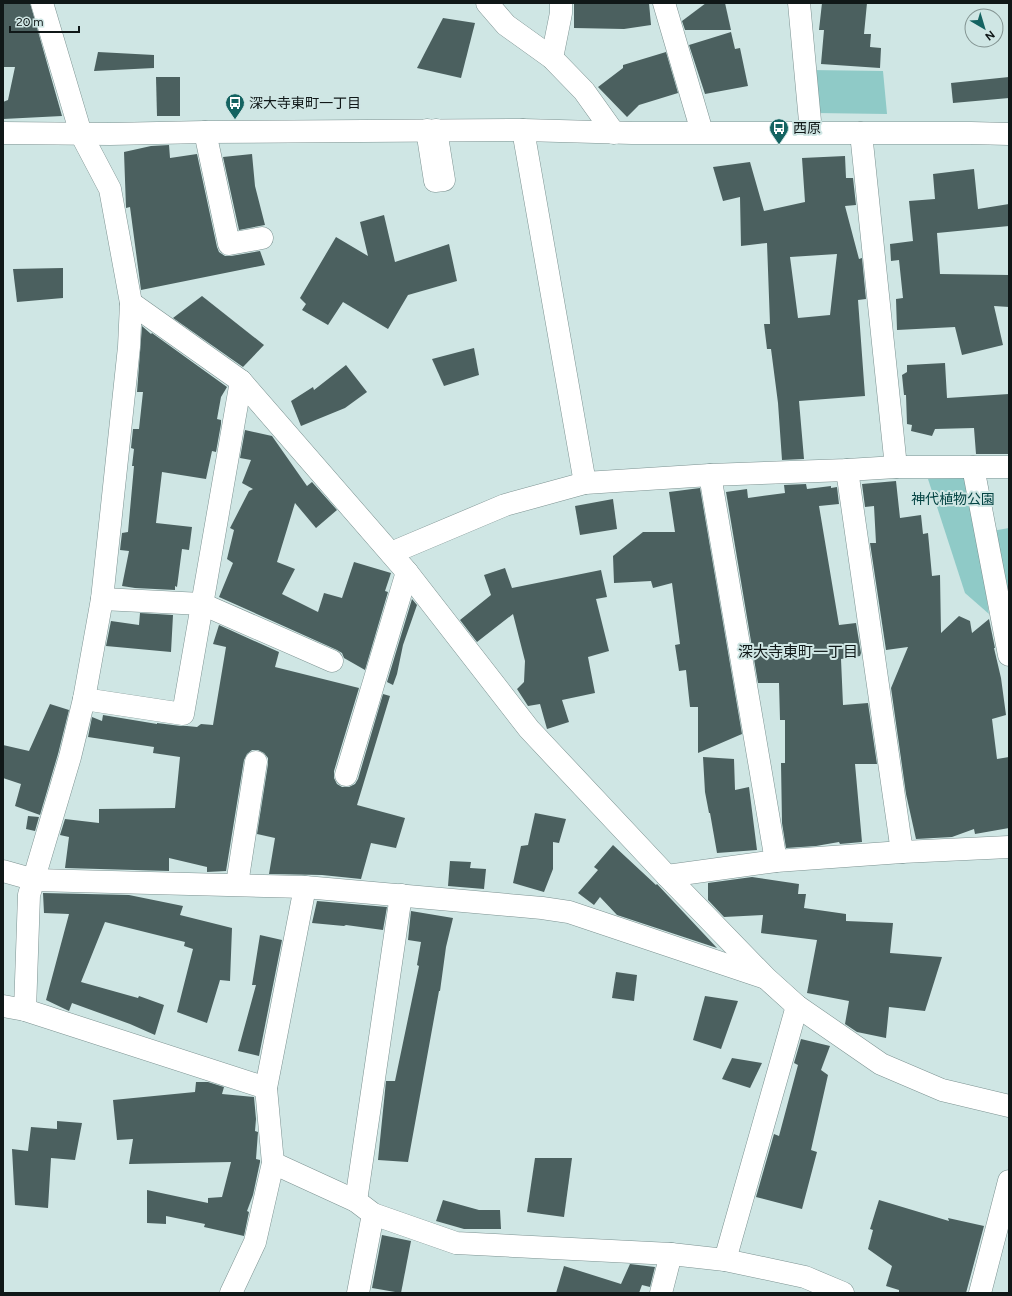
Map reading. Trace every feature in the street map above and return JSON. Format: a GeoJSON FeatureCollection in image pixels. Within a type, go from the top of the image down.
{"type":"FeatureCollection","features":[{"type":"Feature","properties":{"kind":"street"},"geometry":{"type":"LineString","coordinates":[[25,1010],[29,895],[35,880],[70,757],[84,699],[102,600],[130,347],[131,303],[110,189],[81,134],[42,3]]}},
{"type":"Feature","properties":{"kind":"street"},"geometry":{"type":"LineString","coordinates":[[487,3],[506,25],[552,58],[584,91],[614,133]]}},
{"type":"Feature","properties":{"kind":"street"},"geometry":{"type":"LineString","coordinates":[[552,58],[561,13],[561,3]]}},
{"type":"Feature","properties":{"kind":"street"},"geometry":{"type":"LineString","coordinates":[[664,3],[702,132]]}},
{"type":"Feature","properties":{"kind":"street"},"geometry":{"type":"LineString","coordinates":[[799,3],[811,132]]}},
{"type":"Feature","properties":{"kind":"street"},"geometry":{"type":"LineString","coordinates":[[3,133],[110,134],[523,130],[614,133],[811,132],[1009,134]]}},
{"type":"Feature","properties":{"kind":"street"},"geometry":{"type":"LineString","coordinates":[[523,130],[584,483]]}},
{"type":"Feature","properties":{"kind":"street"},"geometry":{"type":"LineString","coordinates":[[205,132],[229,244],[262,238]]}},
{"type":"Feature","properties":{"kind":"street"},"geometry":{"type":"LineString","coordinates":[[861,133],[896,466]]}},
{"type":"Feature","properties":{"kind":"street"},"geometry":{"type":"LineString","coordinates":[[131,303],[241,381],[407,572],[530,730],[667,876],[766,978],[797,1006],[881,1064],[942,1090],[1009,1106]]}},
{"type":"Feature","properties":{"kind":"street"},"geometry":{"type":"LineString","coordinates":[[84,699],[183,714],[241,381]]}},
{"type":"Feature","properties":{"kind":"street"},"geometry":{"type":"LineString","coordinates":[[391,553],[505,505],[584,483],[710,475],[847,470],[896,466],[1009,467]]}},
{"type":"Feature","properties":{"kind":"street"},"geometry":{"type":"LineString","coordinates":[[973,467],[1009,655]]}},
{"type":"Feature","properties":{"kind":"street"},"geometry":{"type":"LineString","coordinates":[[847,470],[902,852]]}},
{"type":"Feature","properties":{"kind":"street"},"geometry":{"type":"LineString","coordinates":[[710,475],[776,861]]}},
{"type":"Feature","properties":{"kind":"street"},"geometry":{"type":"LineString","coordinates":[[346,775],[407,572]]}},
{"type":"Feature","properties":{"kind":"street"},"geometry":{"type":"LineString","coordinates":[[102,600],[202,604],[332,661]]}},
{"type":"Feature","properties":{"kind":"street"},"geometry":{"type":"LineString","coordinates":[[237,884],[256,762]]}},
{"type":"Feature","properties":{"kind":"street"},"geometry":{"type":"LineString","coordinates":[[667,876],[776,861],[902,852],[1009,847]]}},
{"type":"Feature","properties":{"kind":"street"},"geometry":{"type":"LineString","coordinates":[[3,871],[35,880],[237,884],[305,887],[542,908],[569,912],[766,978]]}},
{"type":"Feature","properties":{"kind":"street"},"geometry":{"type":"LineString","coordinates":[[231,1293],[256,1242],[272,1163],[266,1088],[305,887]]}},
{"type":"Feature","properties":{"kind":"street"},"geometry":{"type":"LineString","coordinates":[[358,1293],[365,1208],[401,895]]}},
{"type":"Feature","properties":{"kind":"street"},"geometry":{"type":"LineString","coordinates":[[3,1006],[25,1010],[266,1088]]}},
{"type":"Feature","properties":{"kind":"street"},"geometry":{"type":"LineString","coordinates":[[725,1260],[797,1006]]}},
{"type":"Feature","properties":{"kind":"street"},"geometry":{"type":"LineString","coordinates":[[272,1163],[365,1208],[456,1242],[672,1254],[725,1260],[805,1277],[843,1293]]}},
{"type":"Feature","properties":{"kind":"street"},"geometry":{"type":"LineString","coordinates":[[980,1293],[1009,1181]]}},
{"type":"Feature","properties":{"kind":"street"},"geometry":{"type":"LineString","coordinates":[[661,1293],[672,1254]]}},
{"type":"Feature","properties":{"kind":"green space"},"geometry":{"type":"Polygon","coordinates":[[[810,70],[883,71],[887,114],[816,113],[810,70]]]}},
{"type":"Feature","properties":{"kind":"green space","name":"神代植物公園"},"geometry":{"type":"Polygon","coordinates":[[[969,478],[989,614],[965,593],[928,479],[969,478]]]}},
{"type":"Feature","properties":{"kind":"green space","name":"神代植物公園"},"geometry":{"type":"Polygon","coordinates":[[[1009,528],[1009,628],[992,531],[1009,528]]]}},
{"type":"Feature","properties":{"kind":"building"},"geometry":{"type":"Polygon","coordinates":[[[3,3],[30,3],[62,116],[3,119],[3,102],[8,100],[15,67],[3,67],[3,3]]]}},
{"type":"Feature","properties":{"kind":"building"},"geometry":{"type":"Polygon","coordinates":[[[574,3],[649,3],[651,25],[624,29],[574,28],[574,3]]]}},
{"type":"Feature","properties":{"kind":"building"},"geometry":{"type":"Polygon","coordinates":[[[706,3],[725,3],[731,30],[685,30],[682,21],[706,3]]]}},
{"type":"Feature","properties":{"kind":"building"},"geometry":{"type":"Polygon","coordinates":[[[822,3],[867,3],[864,34],[871,34],[870,47],[881,48],[880,68],[821,64],[824,30],[819,30],[822,3]]]}},
{"type":"Feature","properties":{"kind":"building"},"geometry":{"type":"Polygon","coordinates":[[[443,18],[475,23],[461,78],[417,68],[443,18]]]}},
{"type":"Feature","properties":{"kind":"building"},"geometry":{"type":"Polygon","coordinates":[[[731,32],[735,49],[740,48],[748,86],[705,94],[689,45],[731,32]]]}},
{"type":"Feature","properties":{"kind":"building"},"geometry":{"type":"Polygon","coordinates":[[[98,52],[154,55],[154,68],[94,71],[98,52]]]}},
{"type":"Feature","properties":{"kind":"building"},"geometry":{"type":"Polygon","coordinates":[[[666,52],[678,93],[639,105],[627,117],[598,87],[623,68],[623,65],[666,52]]]}},
{"type":"Feature","properties":{"kind":"building"},"geometry":{"type":"Polygon","coordinates":[[[156,77],[180,77],[180,116],[157,116],[156,77]]]}},
{"type":"Feature","properties":{"kind":"building"},"geometry":{"type":"Polygon","coordinates":[[[1009,77],[1009,98],[953,103],[951,83],[1009,77]]]}},
{"type":"Feature","properties":{"kind":"building"},"geometry":{"type":"Polygon","coordinates":[[[169,145],[170,158],[197,154],[219,252],[225,256],[231,256],[260,251],[265,265],[141,290],[130,207],[126,208],[124,152],[151,146],[169,145]]]}},
{"type":"Feature","properties":{"kind":"building"},"geometry":{"type":"Polygon","coordinates":[[[252,154],[255,186],[265,225],[239,230],[223,157],[252,154]]]}},
{"type":"Feature","properties":{"kind":"building"},"geometry":{"type":"Polygon","coordinates":[[[845,156],[846,178],[853,178],[856,205],[845,206],[859,259],[862,258],[866,299],[858,300],[865,396],[799,401],[804,459],[782,460],[778,403],[771,349],[767,349],[764,324],[770,324],[767,243],[741,246],[740,197],[723,201],[713,167],[750,162],[764,211],[805,202],[802,158],[845,156]],[[837,254],[790,257],[798,318],[830,315],[837,254]]]}},
{"type":"Feature","properties":{"kind":"building"},"geometry":{"type":"Polygon","coordinates":[[[974,169],[978,209],[1009,204],[1009,226],[937,233],[940,274],[1009,275],[1009,307],[994,306],[1003,345],[962,355],[955,327],[897,330],[896,299],[903,298],[899,260],[891,261],[890,244],[913,241],[909,201],[935,199],[933,174],[974,169]]]}},
{"type":"Feature","properties":{"kind":"building"},"geometry":{"type":"Polygon","coordinates":[[[384,215],[395,262],[449,244],[457,281],[408,295],[388,329],[343,302],[328,325],[302,310],[306,304],[300,298],[336,237],[368,256],[360,222],[384,215]]]}},
{"type":"Feature","properties":{"kind":"building"},"geometry":{"type":"Polygon","coordinates":[[[63,268],[63,298],[17,302],[13,269],[63,268]]]}},
{"type":"Feature","properties":{"kind":"building"},"geometry":{"type":"Polygon","coordinates":[[[202,296],[264,345],[243,367],[173,318],[202,296]]]}},
{"type":"Feature","properties":{"kind":"building"},"geometry":{"type":"Polygon","coordinates":[[[142,326],[151,334],[152,333],[227,387],[221,397],[217,419],[221,420],[221,424],[216,452],[212,451],[206,479],[162,472],[156,523],[192,527],[189,550],[182,549],[177,587],[175,586],[175,590],[122,586],[129,551],[120,550],[122,533],[128,532],[134,466],[132,466],[134,449],[131,448],[133,429],[139,429],[143,392],[137,392],[142,326]]]}},
{"type":"Feature","properties":{"kind":"building"},"geometry":{"type":"Polygon","coordinates":[[[474,348],[479,375],[444,386],[432,359],[474,348]]]}},
{"type":"Feature","properties":{"kind":"building"},"geometry":{"type":"Polygon","coordinates":[[[945,363],[947,398],[1009,394],[1009,454],[976,454],[974,428],[935,429],[932,436],[911,431],[912,425],[907,424],[906,395],[904,395],[902,375],[907,372],[907,365],[945,363]]]}},
{"type":"Feature","properties":{"kind":"building"},"geometry":{"type":"Polygon","coordinates":[[[346,365],[367,392],[345,408],[301,426],[291,401],[313,387],[314,390],[346,365]]]}},
{"type":"Feature","properties":{"kind":"building"},"geometry":{"type":"Polygon","coordinates":[[[245,430],[272,436],[307,486],[312,482],[337,510],[316,528],[295,503],[277,562],[295,569],[282,594],[318,612],[324,593],[342,598],[354,562],[391,573],[385,591],[388,592],[365,670],[344,658],[342,653],[337,650],[219,597],[233,563],[227,559],[234,530],[230,528],[249,491],[253,489],[242,483],[251,460],[240,458],[245,430]]]}},
{"type":"Feature","properties":{"kind":"building"},"geometry":{"type":"Polygon","coordinates":[[[896,481],[900,518],[921,515],[923,534],[928,533],[932,576],[940,575],[941,633],[959,616],[970,621],[972,633],[989,619],[1001,678],[1006,715],[992,719],[997,759],[1009,757],[1009,828],[975,834],[974,829],[952,837],[916,839],[906,794],[891,688],[908,647],[886,650],[870,543],[876,543],[874,506],[865,507],[862,484],[896,481]]]}},
{"type":"Feature","properties":{"kind":"building"},"geometry":{"type":"Polygon","coordinates":[[[806,484],[807,489],[831,486],[831,488],[837,487],[839,504],[819,506],[839,625],[856,623],[861,653],[860,656],[841,659],[843,705],[868,703],[877,764],[855,764],[862,842],[840,844],[839,842],[816,846],[786,848],[782,823],[781,763],[785,763],[785,720],[780,720],[779,683],[758,683],[726,492],[747,489],[748,498],[785,493],[784,485],[806,484]]]}},
{"type":"Feature","properties":{"kind":"building"},"geometry":{"type":"Polygon","coordinates":[[[700,488],[742,734],[698,753],[698,707],[690,707],[686,670],[679,671],[675,645],[680,644],[672,583],[653,588],[651,581],[614,583],[613,556],[643,532],[675,532],[669,492],[700,488]]]}},
{"type":"Feature","properties":{"kind":"building"},"geometry":{"type":"Polygon","coordinates":[[[613,499],[617,529],[580,535],[575,506],[613,499]]]}},
{"type":"Feature","properties":{"kind":"building"},"geometry":{"type":"Polygon","coordinates":[[[505,568],[512,588],[601,570],[607,597],[596,599],[609,651],[588,657],[595,693],[562,700],[569,722],[547,729],[540,704],[528,706],[517,689],[524,682],[525,661],[513,614],[477,642],[460,620],[491,595],[484,575],[505,568]]]}},
{"type":"Feature","properties":{"kind":"building"},"geometry":{"type":"Polygon","coordinates":[[[412,599],[417,605],[403,645],[397,674],[393,685],[387,682],[412,599]]]}},
{"type":"Feature","properties":{"kind":"building"},"geometry":{"type":"Polygon","coordinates":[[[140,613],[173,615],[171,652],[106,646],[111,621],[139,625],[140,613]]]}},
{"type":"Feature","properties":{"kind":"building"},"geometry":{"type":"Polygon","coordinates":[[[219,625],[279,652],[275,667],[359,688],[334,771],[334,778],[337,784],[342,787],[349,787],[355,784],[358,779],[383,694],[390,696],[357,805],[405,818],[396,848],[371,843],[361,879],[322,875],[269,874],[275,838],[257,834],[268,758],[264,753],[258,750],[252,750],[247,754],[244,760],[226,871],[207,872],[207,867],[169,858],[169,871],[65,868],[69,837],[60,835],[65,819],[99,823],[99,809],[175,808],[180,757],[153,753],[154,747],[88,737],[92,717],[102,721],[103,715],[157,724],[197,727],[201,724],[213,725],[226,647],[213,644],[219,625]]]}},
{"type":"Feature","properties":{"kind":"building"},"geometry":{"type":"Polygon","coordinates":[[[50,704],[69,710],[40,815],[15,806],[21,784],[3,778],[3,745],[29,751],[50,704]]]}},
{"type":"Feature","properties":{"kind":"building"},"geometry":{"type":"Polygon","coordinates":[[[703,757],[734,759],[735,790],[749,787],[757,850],[717,853],[705,792],[703,757]]]}},
{"type":"Feature","properties":{"kind":"building"},"geometry":{"type":"Polygon","coordinates":[[[535,813],[566,819],[559,843],[553,842],[553,869],[544,892],[513,883],[521,846],[528,845],[535,813]]]}},
{"type":"Feature","properties":{"kind":"building"},"geometry":{"type":"Polygon","coordinates":[[[28,816],[39,817],[35,831],[26,829],[28,816]]]}},
{"type":"Feature","properties":{"kind":"building"},"geometry":{"type":"Polygon","coordinates":[[[613,845],[656,885],[657,884],[717,948],[617,915],[600,897],[594,905],[578,893],[598,870],[594,867],[613,845]]]}},
{"type":"Feature","properties":{"kind":"building"},"geometry":{"type":"Polygon","coordinates":[[[450,861],[471,862],[470,868],[486,869],[484,889],[448,886],[450,861]]]}},
{"type":"Feature","properties":{"kind":"building"},"geometry":{"type":"Polygon","coordinates":[[[752,877],[799,884],[798,894],[806,894],[804,908],[846,914],[846,921],[893,923],[890,953],[942,957],[925,1011],[889,1007],[886,1038],[857,1032],[845,1024],[849,1001],[807,993],[817,940],[761,933],[763,915],[724,917],[708,900],[708,883],[752,877]]]}},
{"type":"Feature","properties":{"kind":"building"},"geometry":{"type":"Polygon","coordinates":[[[43,893],[129,895],[183,906],[180,915],[232,928],[230,981],[220,980],[207,1023],[177,1012],[193,949],[184,946],[185,942],[105,922],[81,982],[138,998],[139,996],[164,1005],[155,1035],[130,1024],[72,1003],[69,1011],[46,1000],[69,914],[44,913],[43,893]]]}},
{"type":"Feature","properties":{"kind":"building"},"geometry":{"type":"Polygon","coordinates":[[[317,901],[387,907],[383,930],[346,925],[312,923],[317,901]]]}},
{"type":"Feature","properties":{"kind":"building"},"geometry":{"type":"Polygon","coordinates":[[[411,911],[453,918],[446,947],[440,991],[408,1162],[378,1160],[386,1081],[395,1081],[419,966],[417,965],[421,942],[408,940],[411,911]]]}},
{"type":"Feature","properties":{"kind":"building"},"geometry":{"type":"Polygon","coordinates":[[[260,935],[282,940],[259,1056],[238,1051],[256,985],[252,985],[260,935]]]}},
{"type":"Feature","properties":{"kind":"building"},"geometry":{"type":"Polygon","coordinates":[[[616,972],[637,975],[634,1001],[612,998],[616,972]]]}},
{"type":"Feature","properties":{"kind":"building"},"geometry":{"type":"Polygon","coordinates":[[[705,996],[738,1001],[721,1049],[693,1040],[705,996]]]}},
{"type":"Feature","properties":{"kind":"building"},"geometry":{"type":"Polygon","coordinates":[[[801,1039],[830,1046],[821,1070],[828,1075],[811,1150],[817,1152],[802,1209],[756,1197],[774,1134],[779,1136],[798,1065],[794,1063],[801,1039]]]}},
{"type":"Feature","properties":{"kind":"building"},"geometry":{"type":"Polygon","coordinates":[[[732,1058],[762,1063],[750,1088],[722,1079],[732,1058]]]}},
{"type":"Feature","properties":{"kind":"building"},"geometry":{"type":"Polygon","coordinates":[[[196,1082],[208,1082],[224,1087],[222,1094],[254,1097],[256,1119],[255,1131],[258,1132],[256,1159],[260,1160],[260,1162],[253,1195],[247,1211],[249,1212],[244,1236],[204,1227],[205,1224],[166,1216],[166,1224],[147,1223],[147,1190],[208,1203],[208,1198],[222,1197],[231,1162],[129,1164],[133,1139],[117,1140],[113,1100],[195,1092],[196,1082]]]}},
{"type":"Feature","properties":{"kind":"building"},"geometry":{"type":"Polygon","coordinates":[[[57,1121],[82,1123],[75,1160],[51,1158],[48,1208],[15,1205],[12,1149],[28,1151],[31,1127],[57,1129],[57,1121]]]}},
{"type":"Feature","properties":{"kind":"building"},"geometry":{"type":"Polygon","coordinates":[[[535,1158],[572,1158],[564,1217],[527,1212],[535,1158]]]}},
{"type":"Feature","properties":{"kind":"building"},"geometry":{"type":"Polygon","coordinates":[[[443,1200],[479,1210],[500,1210],[501,1229],[464,1229],[436,1221],[443,1200]]]}},
{"type":"Feature","properties":{"kind":"building"},"geometry":{"type":"Polygon","coordinates":[[[879,1200],[949,1221],[948,1218],[984,1226],[966,1293],[899,1293],[899,1290],[886,1286],[892,1266],[868,1249],[873,1230],[870,1229],[879,1200]]]}},
{"type":"Feature","properties":{"kind":"building"},"geometry":{"type":"Polygon","coordinates":[[[382,1235],[411,1241],[401,1293],[372,1288],[382,1235]]]}},
{"type":"Feature","properties":{"kind":"building"},"geometry":{"type":"Polygon","coordinates":[[[630,1264],[655,1267],[650,1287],[642,1285],[639,1293],[556,1293],[564,1266],[621,1284],[630,1264]]]}},
{"type":"Feature","properties":{"kind":"place","name":"深大寺東町一丁目"},"geometry":{"type":"Point","coordinates":[235,120]}},
{"type":"Feature","properties":{"kind":"place","name":"西原"},"geometry":{"type":"Point","coordinates":[779,145]}},
{"type":"Feature","properties":{"kind":"district","name":"深大寺東町一丁目"},"geometry":{"type":"Point","coordinates":[798,652]}}]}
